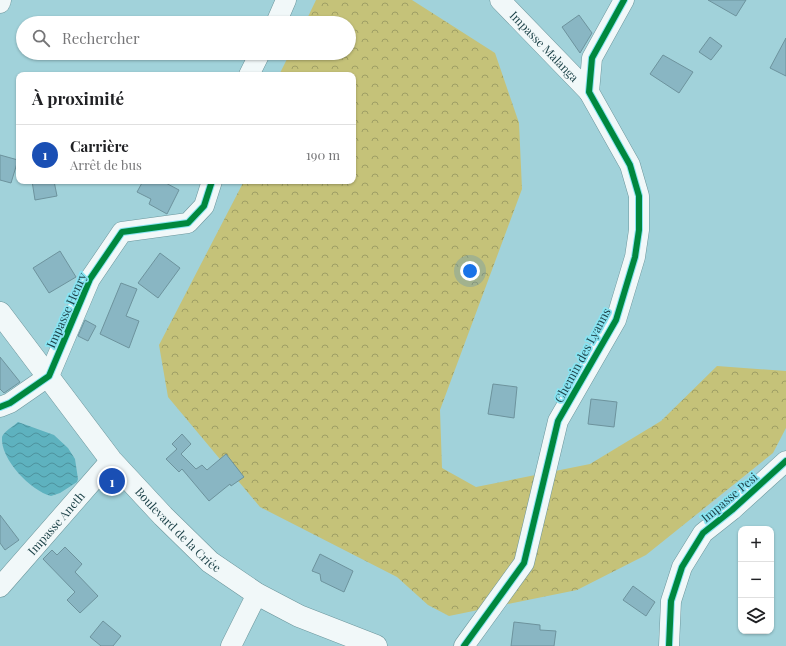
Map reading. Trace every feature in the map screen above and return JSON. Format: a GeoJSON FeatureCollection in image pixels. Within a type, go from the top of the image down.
{"type":"FeatureCollection","features":[{"type":"Feature","properties":{"kind":"main road","name":"Boulevard de la Criée"},"geometry":{"type":"LineString","coordinates":[[0,313],[112,460],[163,516],[210,562],[257,594],[300,616],[376,646]]}},
{"type":"Feature","properties":{"kind":"street"},"geometry":{"type":"LineString","coordinates":[[279,16],[286,0]]}},
{"type":"Feature","properties":{"kind":"street","name":"Impasse Malanga"},"geometry":{"type":"LineString","coordinates":[[500,0],[589,92]]}},
{"type":"Feature","properties":{"kind":"street"},"geometry":{"type":"LineString","coordinates":[[589,92],[592,58],[624,0]]}},
{"type":"Feature","properties":{"kind":"street"},"geometry":{"type":"LineString","coordinates":[[250,72],[256,60]]}},
{"type":"Feature","properties":{"kind":"street","name":"Chemin des Lyanns"},"geometry":{"type":"LineString","coordinates":[[464,646],[524,563],[558,421],[616,320],[635,257],[639,230],[638,196],[632,171],[621,148],[589,92]]}},
{"type":"Feature","properties":{"kind":"street","name":"Impasse Henry"},"geometry":{"type":"LineString","coordinates":[[49,376],[90,279],[122,232],[188,224],[204,206],[211,184]]}},
{"type":"Feature","properties":{"kind":"street"},"geometry":{"type":"LineString","coordinates":[[0,407],[10,403],[49,376]]}},
{"type":"Feature","properties":{"kind":"street","name":"Impasse Aneth"},"geometry":{"type":"LineString","coordinates":[[0,587],[112,460]]}},
{"type":"Feature","properties":{"kind":"street","name":"Impasse Pesi"},"geometry":{"type":"LineString","coordinates":[[669,646],[671,601],[682,567],[703,533],[744,500],[786,461]]}},
{"type":"Feature","properties":{"kind":"street"},"geometry":{"type":"LineString","coordinates":[[231,646],[257,594]]}},
{"type":"Feature","properties":{"kind":"green space"},"geometry":{"type":"Polygon","coordinates":[[[316,0],[412,0],[495,53],[519,123],[522,189],[440,410],[442,468],[476,487],[590,464],[661,421],[717,366],[786,371],[786,428],[773,453],[646,555],[577,590],[449,616],[428,605],[397,577],[260,507],[168,397],[159,345],[242,184],[356,184],[356,72],[280,72],[286,60],[356,60],[356,16],[308,16],[316,0]]]}},
{"type":"Feature","properties":{"kind":"water"},"geometry":{"type":"Polygon","coordinates":[[[18,422],[54,435],[68,448],[75,459],[78,479],[77,482],[60,493],[51,496],[35,488],[18,473],[6,455],[2,437],[18,422]]]}},
{"type":"Feature","properties":{"kind":"building"},"geometry":{"type":"Polygon","coordinates":[[[708,0],[746,0],[736,16],[708,0]]]}},
{"type":"Feature","properties":{"kind":"building"},"geometry":{"type":"Polygon","coordinates":[[[579,15],[592,33],[580,53],[562,27],[579,15]]]}},
{"type":"Feature","properties":{"kind":"building"},"geometry":{"type":"Polygon","coordinates":[[[710,37],[722,46],[711,60],[699,52],[710,37]]]}},
{"type":"Feature","properties":{"kind":"building"},"geometry":{"type":"Polygon","coordinates":[[[786,38],[786,76],[770,68],[786,38]]]}},
{"type":"Feature","properties":{"kind":"building"},"geometry":{"type":"Polygon","coordinates":[[[663,55],[693,72],[679,93],[650,74],[663,55]]]}},
{"type":"Feature","properties":{"kind":"building"},"geometry":{"type":"Polygon","coordinates":[[[0,155],[16,159],[16,167],[11,183],[0,180],[0,155]]]}},
{"type":"Feature","properties":{"kind":"building"},"geometry":{"type":"Polygon","coordinates":[[[32,184],[55,184],[57,196],[35,200],[32,184]]]}},
{"type":"Feature","properties":{"kind":"building"},"geometry":{"type":"Polygon","coordinates":[[[141,184],[168,184],[179,190],[167,214],[149,204],[151,199],[137,192],[141,184]]]}},
{"type":"Feature","properties":{"kind":"building"},"geometry":{"type":"Polygon","coordinates":[[[60,251],[76,277],[49,293],[33,268],[60,251]]]}},
{"type":"Feature","properties":{"kind":"building"},"geometry":{"type":"Polygon","coordinates":[[[160,253],[180,268],[158,298],[138,283],[160,253]]]}},
{"type":"Feature","properties":{"kind":"building"},"geometry":{"type":"Polygon","coordinates":[[[121,283],[137,289],[126,316],[139,321],[129,348],[100,334],[121,283]]]}},
{"type":"Feature","properties":{"kind":"building"},"geometry":{"type":"Polygon","coordinates":[[[85,320],[96,326],[88,341],[78,336],[85,320]]]}},
{"type":"Feature","properties":{"kind":"building"},"geometry":{"type":"Polygon","coordinates":[[[0,357],[20,382],[4,393],[0,389],[0,357]]]}},
{"type":"Feature","properties":{"kind":"building"},"geometry":{"type":"Polygon","coordinates":[[[493,384],[517,387],[514,418],[488,414],[493,384]]]}},
{"type":"Feature","properties":{"kind":"building"},"geometry":{"type":"Polygon","coordinates":[[[591,399],[617,402],[614,427],[588,424],[591,399]]]}},
{"type":"Feature","properties":{"kind":"building"},"geometry":{"type":"Polygon","coordinates":[[[182,434],[191,444],[181,454],[196,469],[202,465],[207,470],[226,454],[244,477],[231,486],[230,484],[209,501],[182,469],[179,472],[166,459],[177,449],[172,444],[182,434]]]}},
{"type":"Feature","properties":{"kind":"building"},"geometry":{"type":"Polygon","coordinates":[[[0,515],[19,540],[5,550],[0,543],[0,515]]]}},
{"type":"Feature","properties":{"kind":"building"},"geometry":{"type":"Polygon","coordinates":[[[65,547],[82,564],[75,572],[98,596],[80,613],[67,600],[75,592],[43,559],[52,550],[57,555],[65,547]]]}},
{"type":"Feature","properties":{"kind":"building"},"geometry":{"type":"Polygon","coordinates":[[[320,554],[353,571],[344,592],[321,581],[320,574],[312,571],[320,554]]]}},
{"type":"Feature","properties":{"kind":"building"},"geometry":{"type":"Polygon","coordinates":[[[633,586],[655,602],[646,616],[623,600],[633,586]]]}},
{"type":"Feature","properties":{"kind":"building"},"geometry":{"type":"Polygon","coordinates":[[[103,621],[121,636],[113,646],[101,646],[90,637],[103,621]]]}},
{"type":"Feature","properties":{"kind":"building"},"geometry":{"type":"Polygon","coordinates":[[[514,622],[540,625],[540,630],[556,631],[554,646],[511,646],[514,622]]]}},
{"type":"Feature","properties":{"kind":"cycle path"},"geometry":{"type":"LineString","coordinates":[[464,646],[524,563],[558,421],[616,320],[635,257],[639,230],[639,196],[630,165],[589,92],[592,58],[624,0]]}},
{"type":"Feature","properties":{"kind":"cycle path"},"geometry":{"type":"LineString","coordinates":[[0,407],[10,403],[49,376],[90,279],[122,232],[188,223],[204,206],[211,184]]}},
{"type":"Feature","properties":{"kind":"cycle path"},"geometry":{"type":"LineString","coordinates":[[669,646],[671,601],[682,567],[703,533],[732,510],[786,461]]}},
{"type":"Feature","properties":{"kind":"place","name":"Carrière"},"geometry":{"type":"Point","coordinates":[112,481]}}]}
